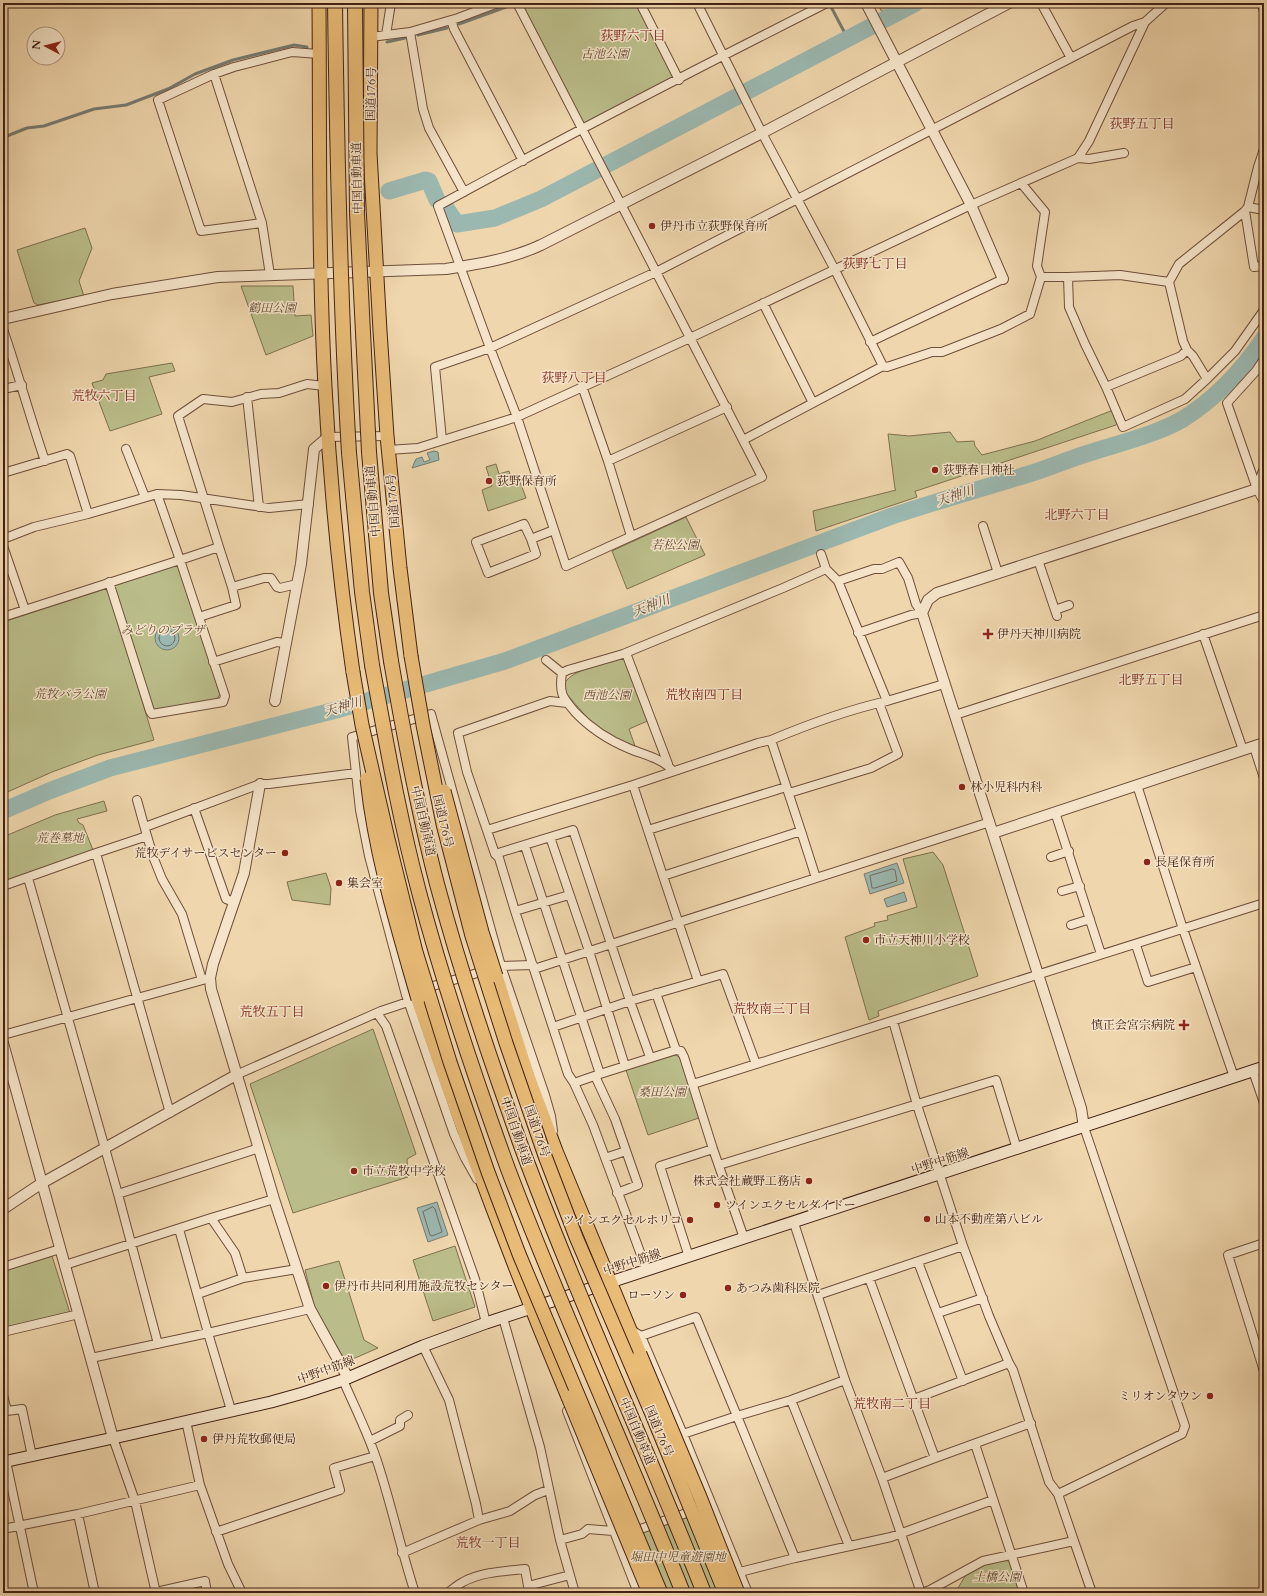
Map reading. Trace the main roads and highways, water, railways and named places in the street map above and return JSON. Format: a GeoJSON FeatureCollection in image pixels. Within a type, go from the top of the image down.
{"type":"FeatureCollection","features":[{"type":"Feature","properties":{"kind":"highway"},"geometry":{"type":"LineString","coordinates":[[319,3],[321,274],[324,386],[342,596],[362,725],[416,952],[452,1069],[488,1172],[519,1254],[661,1593]]}},
{"type":"Feature","properties":{"kind":"highway","name":"中国自動車道"},"geometry":{"type":"LineString","coordinates":[[335,3],[338,213],[342,332],[349,453],[362,592],[372,665],[392,772],[418,890],[434,947],[469,1056],[509,1171],[683,1593]]}},
{"type":"Feature","properties":{"kind":"highway","name":"中国自動車道"},"geometry":{"type":"LineString","coordinates":[[355,3],[357,213],[369,452],[382,593],[391,661],[422,820],[437,884],[453,941],[527,1164],[559,1246],[678,1526],[704,1593]]}},
{"type":"Feature","properties":{"kind":"highway","name":"国道176号"},"geometry":{"type":"LineString","coordinates":[[371,3],[370,153],[388,450],[411,656],[443,824],[472,936],[508,1050],[545,1156],[576,1237],[651,1412],[725,1593]]}},
{"type":"Feature","properties":{"kind":"highway"},"geometry":{"type":"LineString","coordinates":[[362,725],[369,800],[374,832],[411,999],[454,1105],[531,1309],[649,1593]]}},
{"type":"Feature","properties":{"kind":"highway"},"geometry":{"type":"LineString","coordinates":[[423,725],[443,787],[482,932],[498,971],[527,1074],[556,1152],[700,1497],[738,1593]]}},
{"type":"Feature","properties":{"kind":"main road","name":"中野中筋線"},"geometry":{"type":"LineString","coordinates":[[4,1461],[270,1402],[345,1379],[423,1346],[503,1318],[1264,1067]]}},
{"type":"Feature","properties":{"kind":"water"},"geometry":{"type":"Polygon","coordinates":[[[434,451],[438,452],[439,460],[412,468],[416,459],[422,457],[424,462],[430,460],[427,453],[434,451]]]}},
{"type":"Feature","properties":{"kind":"water"},"geometry":{"type":"Polygon","coordinates":[[[167,626],[172,627],[178,633],[178,643],[172,649],[167,650],[162,649],[156,643],[155,638],[156,633],[162,627],[167,626]]]}},
{"type":"Feature","properties":{"kind":"water"},"geometry":{"type":"Polygon","coordinates":[[[897,863],[904,883],[870,894],[864,874],[897,863]]]}},
{"type":"Feature","properties":{"kind":"water"},"geometry":{"type":"Polygon","coordinates":[[[904,892],[907,901],[887,907],[884,899],[904,892]]]}},
{"type":"Feature","properties":{"kind":"water"},"geometry":{"type":"Polygon","coordinates":[[[437,1202],[448,1235],[428,1242],[417,1208],[437,1202]]]}},
{"type":"Feature","properties":{"kind":"waterway"},"geometry":{"type":"LineString","coordinates":[[829,3],[848,39]]}},
{"type":"Feature","properties":{"kind":"waterway"},"geometry":{"type":"LineString","coordinates":[[446,208],[457,224],[495,218],[541,199],[916,3]]}},
{"type":"Feature","properties":{"kind":"waterway"},"geometry":{"type":"LineString","coordinates":[[459,24],[512,5]]}},
{"type":"Feature","properties":{"kind":"waterway"},"geometry":{"type":"LineString","coordinates":[[418,35],[447,28]]}},
{"type":"Feature","properties":{"kind":"waterway"},"geometry":{"type":"LineString","coordinates":[[387,42],[405,38]]}},
{"type":"Feature","properties":{"kind":"waterway"},"geometry":{"type":"LineString","coordinates":[[3,140],[7,136],[27,128],[44,126],[94,109],[126,105],[168,89],[195,74],[233,60],[294,45],[307,47]]}},
{"type":"Feature","properties":{"kind":"waterway"},"geometry":{"type":"LineString","coordinates":[[389,191],[426,180],[429,181],[437,200]]}},
{"type":"Feature","properties":{"kind":"waterway","name":"天神川"},"geometry":{"type":"LineString","coordinates":[[3,811],[49,791],[110,768],[336,710],[505,661],[892,516],[1036,472],[1082,455],[1161,430],[1183,419],[1217,393],[1238,372],[1264,338]]}},
{"type":"Feature","properties":{"kind":"place","name":"伊丹市立荻野保育所"},"geometry":{"type":"Point","coordinates":[652,226]}},
{"type":"Feature","properties":{"kind":"place","name":"荻野春日神社"},"geometry":{"type":"Point","coordinates":[935,470]}},
{"type":"Feature","properties":{"kind":"place","name":"荻野保育所"},"geometry":{"type":"Point","coordinates":[489,481]}},
{"type":"Feature","properties":{"kind":"place","name":"伊丹天神川病院"},"geometry":{"type":"Point","coordinates":[988,634]}},
{"type":"Feature","properties":{"kind":"place","name":"林小児科内科"},"geometry":{"type":"Point","coordinates":[962,787]}},
{"type":"Feature","properties":{"kind":"place","name":"荒牧デイサービスセンター"},"geometry":{"type":"Point","coordinates":[285,853]}},
{"type":"Feature","properties":{"kind":"place","name":"長尾保育所"},"geometry":{"type":"Point","coordinates":[1147,862]}},
{"type":"Feature","properties":{"kind":"place","name":"集会室"},"geometry":{"type":"Point","coordinates":[339,883]}},
{"type":"Feature","properties":{"kind":"place","name":"市立天神川小学校"},"geometry":{"type":"Point","coordinates":[866,940]}},
{"type":"Feature","properties":{"kind":"place","name":"慎正会宮宗病院"},"geometry":{"type":"Point","coordinates":[1184,1025]}},
{"type":"Feature","properties":{"kind":"place","name":"市立荒牧中学校"},"geometry":{"type":"Point","coordinates":[354,1171]}},
{"type":"Feature","properties":{"kind":"place","name":"株式会社蔵野工務店"},"geometry":{"type":"Point","coordinates":[809,1181]}},
{"type":"Feature","properties":{"kind":"place","name":"ツインエクセルダイドー"},"geometry":{"type":"Point","coordinates":[717,1205]}},
{"type":"Feature","properties":{"kind":"place","name":"山本不動産第八ビル"},"geometry":{"type":"Point","coordinates":[927,1219]}},
{"type":"Feature","properties":{"kind":"place","name":"ツインエクセルホリコ"},"geometry":{"type":"Point","coordinates":[690,1220]}},
{"type":"Feature","properties":{"kind":"place","name":"伊丹市共同利用施設荒牧センター"},"geometry":{"type":"Point","coordinates":[326,1286]}},
{"type":"Feature","properties":{"kind":"place","name":"あつみ歯科医院"},"geometry":{"type":"Point","coordinates":[728,1288]}},
{"type":"Feature","properties":{"kind":"place","name":"ローソン"},"geometry":{"type":"Point","coordinates":[683,1295]}},
{"type":"Feature","properties":{"kind":"place","name":"ミリオンタウン"},"geometry":{"type":"Point","coordinates":[1210,1396]}},
{"type":"Feature","properties":{"kind":"place","name":"伊丹荒牧郵便局"},"geometry":{"type":"Point","coordinates":[204,1439]}},
{"type":"Feature","properties":{"kind":"district","name":"荻野六丁目"},"geometry":{"type":"Point","coordinates":[633,36]}},
{"type":"Feature","properties":{"kind":"district","name":"荻野五丁目"},"geometry":{"type":"Point","coordinates":[1142,124]}},
{"type":"Feature","properties":{"kind":"district","name":"荻野七丁目"},"geometry":{"type":"Point","coordinates":[875,264]}},
{"type":"Feature","properties":{"kind":"district","name":"荻野八丁目"},"geometry":{"type":"Point","coordinates":[574,378]}},
{"type":"Feature","properties":{"kind":"district","name":"荒牧六丁目"},"geometry":{"type":"Point","coordinates":[104,396]}},
{"type":"Feature","properties":{"kind":"district","name":"北野六丁目"},"geometry":{"type":"Point","coordinates":[1077,515]}},
{"type":"Feature","properties":{"kind":"district","name":"北野五丁目"},"geometry":{"type":"Point","coordinates":[1151,680]}},
{"type":"Feature","properties":{"kind":"district","name":"荒牧南四丁目"},"geometry":{"type":"Point","coordinates":[704,695]}},
{"type":"Feature","properties":{"kind":"district","name":"荒牧南三丁目"},"geometry":{"type":"Point","coordinates":[772,1009]}},
{"type":"Feature","properties":{"kind":"district","name":"荒牧五丁目"},"geometry":{"type":"Point","coordinates":[272,1012]}},
{"type":"Feature","properties":{"kind":"district","name":"荒牧南二丁目"},"geometry":{"type":"Point","coordinates":[892,1404]}},
{"type":"Feature","properties":{"kind":"district","name":"荒牧一丁目"},"geometry":{"type":"Point","coordinates":[488,1543]}},
{"type":"Feature","properties":{"kind":"park label","name":"古池公園"},"geometry":{"type":"Point","coordinates":[605,54]}},
{"type":"Feature","properties":{"kind":"park label","name":"鶴田公園"},"geometry":{"type":"Point","coordinates":[272,308]}},
{"type":"Feature","properties":{"kind":"park label","name":"若松公園"},"geometry":{"type":"Point","coordinates":[675,545]}},
{"type":"Feature","properties":{"kind":"park label","name":"みどりのプラザ"},"geometry":{"type":"Point","coordinates":[163,630]}},
{"type":"Feature","properties":{"kind":"park label","name":"荒牧バラ公園"},"geometry":{"type":"Point","coordinates":[70,694]}},
{"type":"Feature","properties":{"kind":"park label","name":"西池公園"},"geometry":{"type":"Point","coordinates":[607,695]}},
{"type":"Feature","properties":{"kind":"park label","name":"荒巻墓地"},"geometry":{"type":"Point","coordinates":[60,838]}},
{"type":"Feature","properties":{"kind":"park label","name":"桑田公園"},"geometry":{"type":"Point","coordinates":[662,1092]}},
{"type":"Feature","properties":{"kind":"park label","name":"堀田中児童遊園地"},"geometry":{"type":"Point","coordinates":[678,1557]}},
{"type":"Feature","properties":{"kind":"park label","name":"土橋公園"},"geometry":{"type":"Point","coordinates":[997,1577]}}]}
